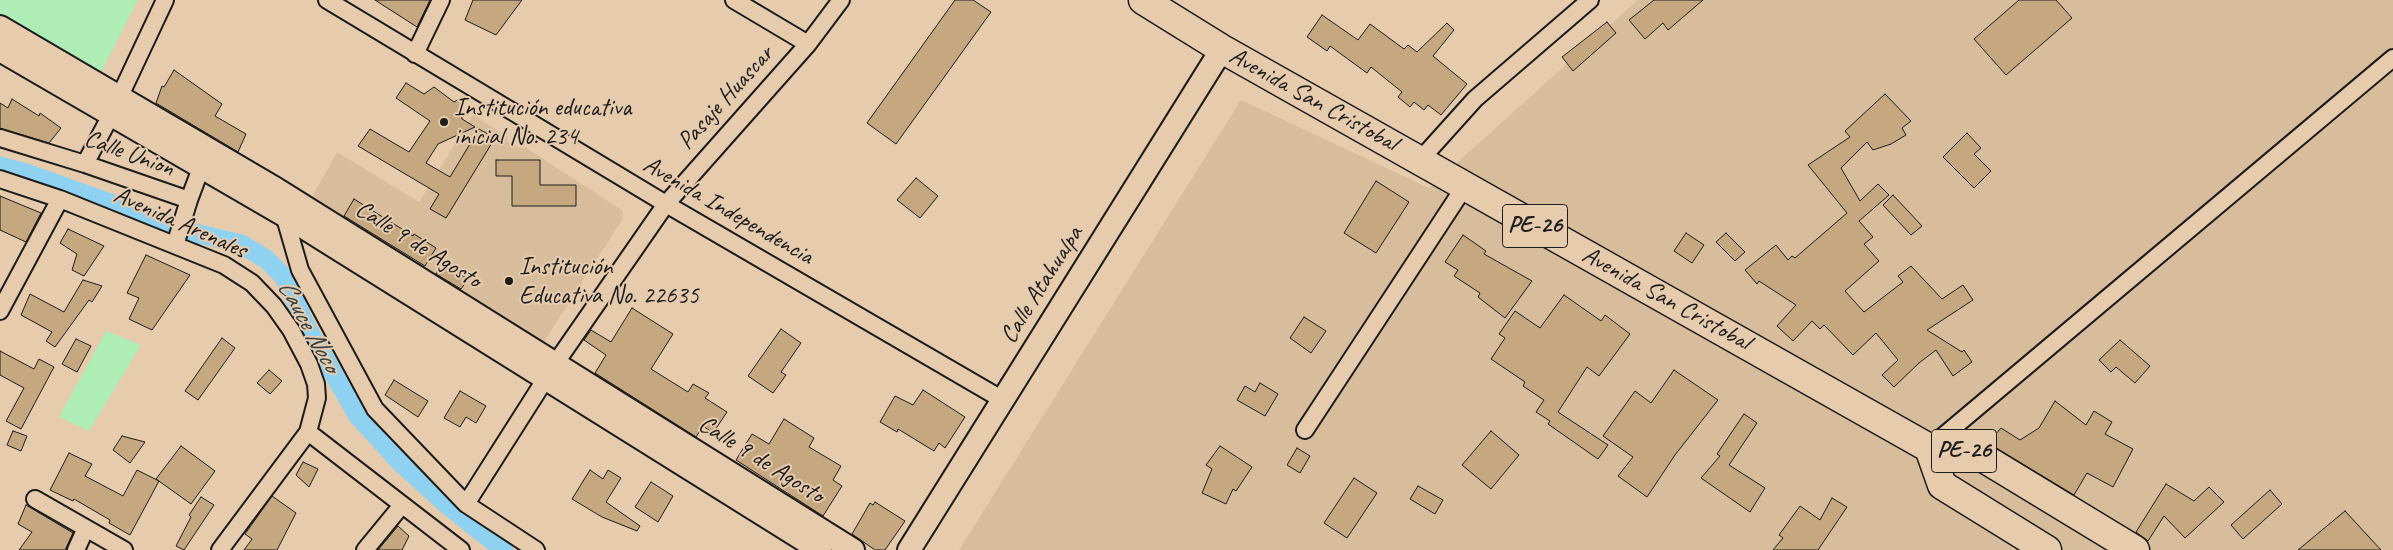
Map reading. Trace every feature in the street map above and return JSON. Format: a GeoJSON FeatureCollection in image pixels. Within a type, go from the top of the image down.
{"type":"FeatureCollection","features":[{"type":"Feature","properties":{"kind":"highway","name":"Avenida San Cristobal"},"geometry":{"type":"LineString","coordinates":[[1143,0],[1222,49],[1929,448],[1972,451],[2134,550]]}},
{"type":"Feature","properties":{"kind":"highway","name":"PE-26"},"geometry":{"type":"LineString","coordinates":[[1929,448],[1942,485],[2047,550]]}},
{"type":"Feature","properties":{"kind":"street"},"geometry":{"type":"LineString","coordinates":[[85,164],[116,106],[165,0]]}},
{"type":"Feature","properties":{"kind":"street","name":"Avenida Independencia"},"geometry":{"type":"LineString","coordinates":[[327,0],[666,204],[1003,400]]}},
{"type":"Feature","properties":{"kind":"street"},"geometry":{"type":"LineString","coordinates":[[415,54],[441,0]]}},
{"type":"Feature","properties":{"kind":"street"},"geometry":{"type":"LineString","coordinates":[[734,0],[808,44]]}},
{"type":"Feature","properties":{"kind":"street","name":"Pasaje Huascar"},"geometry":{"type":"LineString","coordinates":[[466,504],[551,371],[666,204],[808,44],[841,0]]}},
{"type":"Feature","properties":{"kind":"street"},"geometry":{"type":"LineString","coordinates":[[1421,160],[1475,99],[1590,0]]}},
{"type":"Feature","properties":{"kind":"street","name":"Calle 9 de Agosto"},"geometry":{"type":"LineString","coordinates":[[0,27],[116,106],[205,158],[284,215],[853,550]]}},
{"type":"Feature","properties":{"kind":"street","name":"Calle Atahualpa"},"geometry":{"type":"LineString","coordinates":[[910,550],[1222,49]]}},
{"type":"Feature","properties":{"kind":"street","name":"Calle 9 de Agosto"},"geometry":{"type":"LineString","coordinates":[[0,50],[116,106]]}},
{"type":"Feature","properties":{"kind":"street"},"geometry":{"type":"LineString","coordinates":[[1929,448],[2393,58]]}},
{"type":"Feature","properties":{"kind":"street","name":"Calle Union"},"geometry":{"type":"LineString","coordinates":[[2,142],[85,164],[188,205],[205,158]]}},
{"type":"Feature","properties":{"kind":"street","name":"Calle 9 de Agosto"},"geometry":{"type":"LineString","coordinates":[[205,158],[276,189],[820,550]]}},
{"type":"Feature","properties":{"kind":"street","name":"Avenida Arenales"},"geometry":{"type":"LineString","coordinates":[[0,179],[177,240],[224,265],[252,283],[274,306],[291,330],[309,364],[316,384],[317,398],[308,432]]}},
{"type":"Feature","properties":{"kind":"street"},"geometry":{"type":"LineString","coordinates":[[1305,430],[1464,186]]}},
{"type":"Feature","properties":{"kind":"street"},"geometry":{"type":"LineString","coordinates":[[276,189],[300,270],[375,410],[466,504],[536,550]]}},
{"type":"Feature","properties":{"kind":"street"},"geometry":{"type":"LineString","coordinates":[[0,311],[60,199]]}},
{"type":"Feature","properties":{"kind":"street"},"geometry":{"type":"LineString","coordinates":[[177,240],[188,205]]}},
{"type":"Feature","properties":{"kind":"street"},"geometry":{"type":"LineString","coordinates":[[220,550],[308,432],[461,550]]}},
{"type":"Feature","properties":{"kind":"street"},"geometry":{"type":"LineString","coordinates":[[35,499],[124,550]]}},
{"type":"Feature","properties":{"kind":"street"},"geometry":{"type":"LineString","coordinates":[[365,550],[402,505]]}},
{"type":"Feature","properties":{"kind":"street"},"geometry":{"type":"LineString","coordinates":[[76,550],[86,528]]}},
{"type":"Feature","properties":{"kind":"shaded area"},"geometry":{"type":"Polygon","coordinates":[[[1638,0],[2393,0],[2393,550],[959,550],[1241,100],[1429,188],[1638,0]]]}},
{"type":"Feature","properties":{"kind":"shaded area","name":"Institución Educativa No. 22635"},"geometry":{"type":"Polygon","coordinates":[[[473,115],[507,136],[508,142],[519,148],[525,147],[623,211],[622,220],[543,343],[309,202],[337,152],[419,202],[473,115]]]}},
{"type":"Feature","properties":{"kind":"green space"},"geometry":{"type":"Polygon","coordinates":[[[0,0],[138,0],[98,78],[0,18],[0,0]]]}},
{"type":"Feature","properties":{"kind":"green space"},"geometry":{"type":"Polygon","coordinates":[[[106,331],[141,345],[89,431],[59,417],[106,331]]]}},
{"type":"Feature","properties":{"kind":"building"},"geometry":{"type":"Polygon","coordinates":[[[375,0],[430,0],[417,27],[375,0]]]}},
{"type":"Feature","properties":{"kind":"building"},"geometry":{"type":"Polygon","coordinates":[[[473,0],[522,0],[496,35],[465,20],[473,0]]]}},
{"type":"Feature","properties":{"kind":"building"},"geometry":{"type":"Polygon","coordinates":[[[955,0],[973,0],[991,12],[896,144],[867,123],[955,0]]]}},
{"type":"Feature","properties":{"kind":"building"},"geometry":{"type":"Polygon","coordinates":[[[1654,0],[1703,0],[1668,30],[1663,23],[1645,39],[1629,20],[1654,0]]]}},
{"type":"Feature","properties":{"kind":"building"},"geometry":{"type":"Polygon","coordinates":[[[2019,0],[2056,0],[2072,18],[2006,75],[1974,39],[2019,0]]]}},
{"type":"Feature","properties":{"kind":"building"},"geometry":{"type":"Polygon","coordinates":[[[1322,15],[1358,40],[1370,24],[1404,49],[1408,45],[1417,52],[1447,23],[1454,30],[1433,56],[1467,84],[1441,115],[1428,105],[1424,110],[1414,102],[1410,107],[1398,97],[1402,92],[1371,67],[1367,73],[1330,46],[1327,51],[1307,37],[1322,15]]]}},
{"type":"Feature","properties":{"kind":"building"},"geometry":{"type":"Polygon","coordinates":[[[1607,22],[1616,33],[1573,71],[1562,57],[1607,22]]]}},
{"type":"Feature","properties":{"kind":"building"},"geometry":{"type":"Polygon","coordinates":[[[174,70],[222,104],[215,116],[246,134],[238,152],[156,103],[162,86],[164,87],[174,70]]]}},
{"type":"Feature","properties":{"kind":"building"},"geometry":{"type":"Polygon","coordinates":[[[406,83],[424,94],[434,87],[454,102],[462,97],[462,119],[475,127],[438,144],[426,163],[450,177],[479,129],[495,138],[446,218],[430,209],[439,194],[358,146],[370,129],[409,152],[430,121],[396,98],[406,83]]]}},
{"type":"Feature","properties":{"kind":"building"},"geometry":{"type":"Polygon","coordinates":[[[1885,94],[1911,121],[1902,128],[1906,135],[1891,144],[1873,150],[1867,142],[1841,168],[1860,201],[1878,184],[1889,195],[1859,221],[1873,237],[1864,244],[1879,261],[1845,291],[1864,312],[1903,282],[1898,276],[1911,266],[1942,299],[1963,285],[1973,300],[1927,330],[1962,352],[1964,350],[1972,362],[1953,376],[1936,350],[1894,387],[1882,375],[1898,360],[1876,333],[1853,355],[1824,325],[1820,329],[1812,321],[1793,341],[1777,326],[1796,305],[1759,281],[1757,284],[1745,270],[1776,245],[1788,260],[1792,256],[1795,258],[1847,213],[1808,165],[1850,137],[1845,131],[1885,94]]]}},
{"type":"Feature","properties":{"kind":"building"},"geometry":{"type":"Polygon","coordinates":[[[12,99],[39,116],[40,113],[61,128],[49,143],[0,128],[0,103],[8,108],[12,99]]]}},
{"type":"Feature","properties":{"kind":"building"},"geometry":{"type":"Polygon","coordinates":[[[1967,133],[1981,148],[1974,154],[1991,171],[1974,188],[1943,157],[1967,133]]]}},
{"type":"Feature","properties":{"kind":"building"},"geometry":{"type":"Polygon","coordinates":[[[496,160],[540,160],[540,185],[576,185],[576,206],[512,206],[512,176],[496,176],[496,160]]]}},
{"type":"Feature","properties":{"kind":"building"},"geometry":{"type":"Polygon","coordinates":[[[916,178],[938,196],[920,218],[897,200],[916,178]]]}},
{"type":"Feature","properties":{"kind":"building"},"geometry":{"type":"Polygon","coordinates":[[[1376,181],[1409,202],[1376,253],[1344,233],[1376,181]]]}},
{"type":"Feature","properties":{"kind":"building"},"geometry":{"type":"Polygon","coordinates":[[[1893,195],[1922,226],[1911,235],[1883,205],[1893,195]]]}},
{"type":"Feature","properties":{"kind":"building"},"geometry":{"type":"Polygon","coordinates":[[[0,196],[41,213],[26,242],[0,230],[0,196]]]}},
{"type":"Feature","properties":{"kind":"building"},"geometry":{"type":"Polygon","coordinates":[[[354,199],[436,248],[425,266],[344,216],[354,199]]]}},
{"type":"Feature","properties":{"kind":"building"},"geometry":{"type":"Polygon","coordinates":[[[68,229],[104,246],[84,276],[72,270],[77,254],[60,243],[68,229]]]}},
{"type":"Feature","properties":{"kind":"building"},"geometry":{"type":"Polygon","coordinates":[[[1686,233],[1704,245],[1692,263],[1674,251],[1686,233]]]}},
{"type":"Feature","properties":{"kind":"building"},"geometry":{"type":"Polygon","coordinates":[[[1726,233],[1745,252],[1735,261],[1716,242],[1726,233]]]}},
{"type":"Feature","properties":{"kind":"building"},"geometry":{"type":"Polygon","coordinates":[[[1463,235],[1486,251],[1484,254],[1532,281],[1505,318],[1478,297],[1480,293],[1454,276],[1458,270],[1445,262],[1463,235]]]}},
{"type":"Feature","properties":{"kind":"building"},"geometry":{"type":"Polygon","coordinates":[[[146,255],[190,275],[152,330],[129,319],[139,298],[127,293],[146,255]]]}},
{"type":"Feature","properties":{"kind":"building"},"geometry":{"type":"Polygon","coordinates":[[[443,263],[468,279],[461,289],[436,274],[443,263]]]}},
{"type":"Feature","properties":{"kind":"building"},"geometry":{"type":"Polygon","coordinates":[[[83,280],[102,286],[92,302],[89,300],[55,347],[46,341],[52,332],[21,315],[30,294],[64,312],[83,280]]]}},
{"type":"Feature","properties":{"kind":"building"},"geometry":{"type":"Polygon","coordinates":[[[1564,295],[1601,321],[1605,315],[1630,334],[1599,376],[1587,367],[1558,412],[1608,445],[1598,459],[1548,424],[1550,421],[1536,412],[1544,400],[1523,386],[1525,382],[1491,359],[1505,338],[1499,334],[1515,311],[1540,328],[1564,295]]]}},
{"type":"Feature","properties":{"kind":"building"},"geometry":{"type":"Polygon","coordinates":[[[632,308],[673,334],[651,369],[688,392],[693,384],[709,393],[705,398],[727,412],[713,433],[703,426],[696,437],[595,373],[606,355],[584,340],[591,330],[611,342],[632,308]]]}},
{"type":"Feature","properties":{"kind":"building"},"geometry":{"type":"Polygon","coordinates":[[[1304,317],[1326,331],[1311,353],[1290,338],[1304,317]]]}},
{"type":"Feature","properties":{"kind":"building"},"geometry":{"type":"Polygon","coordinates":[[[781,329],[801,343],[781,372],[786,375],[773,393],[748,376],[781,329]]]}},
{"type":"Feature","properties":{"kind":"building"},"geometry":{"type":"Polygon","coordinates":[[[222,338],[235,348],[198,400],[185,391],[222,338]]]}},
{"type":"Feature","properties":{"kind":"building"},"geometry":{"type":"Polygon","coordinates":[[[76,339],[91,346],[77,372],[62,364],[76,339]]]}},
{"type":"Feature","properties":{"kind":"building"},"geometry":{"type":"Polygon","coordinates":[[[2120,340],[2150,366],[2135,383],[2116,367],[2111,372],[2099,360],[2120,340]]]}},
{"type":"Feature","properties":{"kind":"building"},"geometry":{"type":"Polygon","coordinates":[[[0,351],[34,369],[39,359],[54,367],[21,429],[6,421],[24,388],[0,375],[0,351]]]}},
{"type":"Feature","properties":{"kind":"building"},"geometry":{"type":"Polygon","coordinates":[[[269,370],[282,381],[270,394],[257,383],[269,370]]]}},
{"type":"Feature","properties":{"kind":"building"},"geometry":{"type":"Polygon","coordinates":[[[1674,370],[1718,400],[1675,455],[1647,497],[1618,476],[1633,457],[1603,436],[1635,391],[1651,403],[1674,370]]]}},
{"type":"Feature","properties":{"kind":"building"},"geometry":{"type":"Polygon","coordinates":[[[394,380],[428,401],[418,417],[385,395],[394,380]]]}},
{"type":"Feature","properties":{"kind":"building"},"geometry":{"type":"Polygon","coordinates":[[[1260,383],[1278,394],[1265,416],[1237,400],[1245,386],[1255,392],[1260,383]]]}},
{"type":"Feature","properties":{"kind":"building"},"geometry":{"type":"Polygon","coordinates":[[[923,390],[965,417],[945,448],[939,443],[934,451],[898,429],[897,432],[880,422],[895,396],[913,405],[923,390]]]}},
{"type":"Feature","properties":{"kind":"building"},"geometry":{"type":"Polygon","coordinates":[[[460,391],[486,406],[476,423],[466,417],[460,427],[444,418],[460,391]]]}},
{"type":"Feature","properties":{"kind":"building"},"geometry":{"type":"Polygon","coordinates":[[[2055,401],[2086,425],[2094,411],[2112,422],[2105,434],[2133,449],[2113,487],[2087,473],[2074,495],[1988,443],[2001,428],[2020,440],[2039,428],[2055,401]]]}},
{"type":"Feature","properties":{"kind":"building"},"geometry":{"type":"Polygon","coordinates":[[[1744,414],[1757,423],[1729,465],[1765,488],[1750,512],[1701,478],[1720,456],[1717,454],[1744,414]]]}},
{"type":"Feature","properties":{"kind":"building"},"geometry":{"type":"Polygon","coordinates":[[[784,419],[814,438],[809,447],[841,466],[833,480],[842,486],[823,516],[736,460],[752,434],[769,444],[784,419]]]}},
{"type":"Feature","properties":{"kind":"building"},"geometry":{"type":"Polygon","coordinates":[[[13,431],[27,436],[21,451],[7,445],[13,431]]]}},
{"type":"Feature","properties":{"kind":"building"},"geometry":{"type":"Polygon","coordinates":[[[1491,431],[1519,455],[1491,489],[1462,465],[1491,431]]]}},
{"type":"Feature","properties":{"kind":"building"},"geometry":{"type":"Polygon","coordinates":[[[122,436],[145,442],[130,463],[113,450],[122,436]]]}},
{"type":"Feature","properties":{"kind":"building"},"geometry":{"type":"Polygon","coordinates":[[[181,446],[215,471],[191,504],[156,479],[181,446]]]}},
{"type":"Feature","properties":{"kind":"building"},"geometry":{"type":"Polygon","coordinates":[[[1220,446],[1252,467],[1236,491],[1233,489],[1226,504],[1202,493],[1212,469],[1206,465],[1220,446]]]}},
{"type":"Feature","properties":{"kind":"building"},"geometry":{"type":"Polygon","coordinates":[[[1297,448],[1310,456],[1300,473],[1287,465],[1297,448]]]}},
{"type":"Feature","properties":{"kind":"building"},"geometry":{"type":"Polygon","coordinates":[[[69,453],[92,464],[85,476],[123,496],[137,470],[159,481],[130,535],[109,523],[110,520],[74,499],[73,501],[50,490],[69,453]]]}},
{"type":"Feature","properties":{"kind":"building"},"geometry":{"type":"Polygon","coordinates":[[[303,462],[318,469],[309,487],[296,475],[303,462]]]}},
{"type":"Feature","properties":{"kind":"building"},"geometry":{"type":"Polygon","coordinates":[[[590,470],[603,479],[608,470],[621,478],[606,502],[640,526],[637,531],[602,517],[572,499],[590,470]]]}},
{"type":"Feature","properties":{"kind":"building"},"geometry":{"type":"Polygon","coordinates":[[[1354,478],[1377,493],[1347,538],[1324,523],[1354,478]]]}},
{"type":"Feature","properties":{"kind":"building"},"geometry":{"type":"Polygon","coordinates":[[[651,482],[673,496],[658,522],[635,507],[651,482]]]}},
{"type":"Feature","properties":{"kind":"building"},"geometry":{"type":"Polygon","coordinates":[[[2166,484],[2194,501],[2209,487],[2224,502],[2185,538],[2164,516],[2148,541],[2136,532],[2166,484]]]}},
{"type":"Feature","properties":{"kind":"building"},"geometry":{"type":"Polygon","coordinates":[[[1418,486],[1443,500],[1435,514],[1410,499],[1418,486]]]}},
{"type":"Feature","properties":{"kind":"building"},"geometry":{"type":"Polygon","coordinates":[[[2270,490],[2282,504],[2243,539],[2231,525],[2270,490]]]}},
{"type":"Feature","properties":{"kind":"building"},"geometry":{"type":"Polygon","coordinates":[[[272,496],[296,513],[277,550],[244,550],[252,539],[245,534],[272,496]]]}},
{"type":"Feature","properties":{"kind":"building"},"geometry":{"type":"Polygon","coordinates":[[[201,497],[214,505],[184,550],[176,546],[191,517],[189,515],[201,497]]]}},
{"type":"Feature","properties":{"kind":"building"},"geometry":{"type":"Polygon","coordinates":[[[1832,498],[1847,507],[1818,550],[1773,550],[1783,538],[1779,535],[1800,506],[1820,520],[1832,498]]]}},
{"type":"Feature","properties":{"kind":"building"},"geometry":{"type":"Polygon","coordinates":[[[875,502],[905,521],[885,550],[875,550],[852,534],[870,503],[873,505],[875,502]]]}},
{"type":"Feature","properties":{"kind":"building"},"geometry":{"type":"Polygon","coordinates":[[[26,505],[73,533],[65,550],[19,550],[32,532],[18,524],[26,505]]]}},
{"type":"Feature","properties":{"kind":"building"},"geometry":{"type":"Polygon","coordinates":[[[2345,511],[2381,550],[2298,550],[2345,511]]]}},
{"type":"Feature","properties":{"kind":"building"},"geometry":{"type":"Polygon","coordinates":[[[398,526],[409,536],[402,550],[378,550],[398,526]]]}},
{"type":"Feature","properties":{"kind":"waterway","name":"Cauce Noco"},"geometry":{"type":"LineString","coordinates":[[0,166],[26,173],[191,232],[241,244],[266,259],[284,277],[306,326],[358,416],[401,463],[445,503],[504,550]]}},
{"type":"Feature","properties":{"kind":"place","name":"Institución educativa inicial No. 234"},"geometry":{"type":"Point","coordinates":[444,122]}},
{"type":"Feature","properties":{"kind":"place","name":"Institución Educativa No. 22635"},"geometry":{"type":"Point","coordinates":[509,281]}}]}
